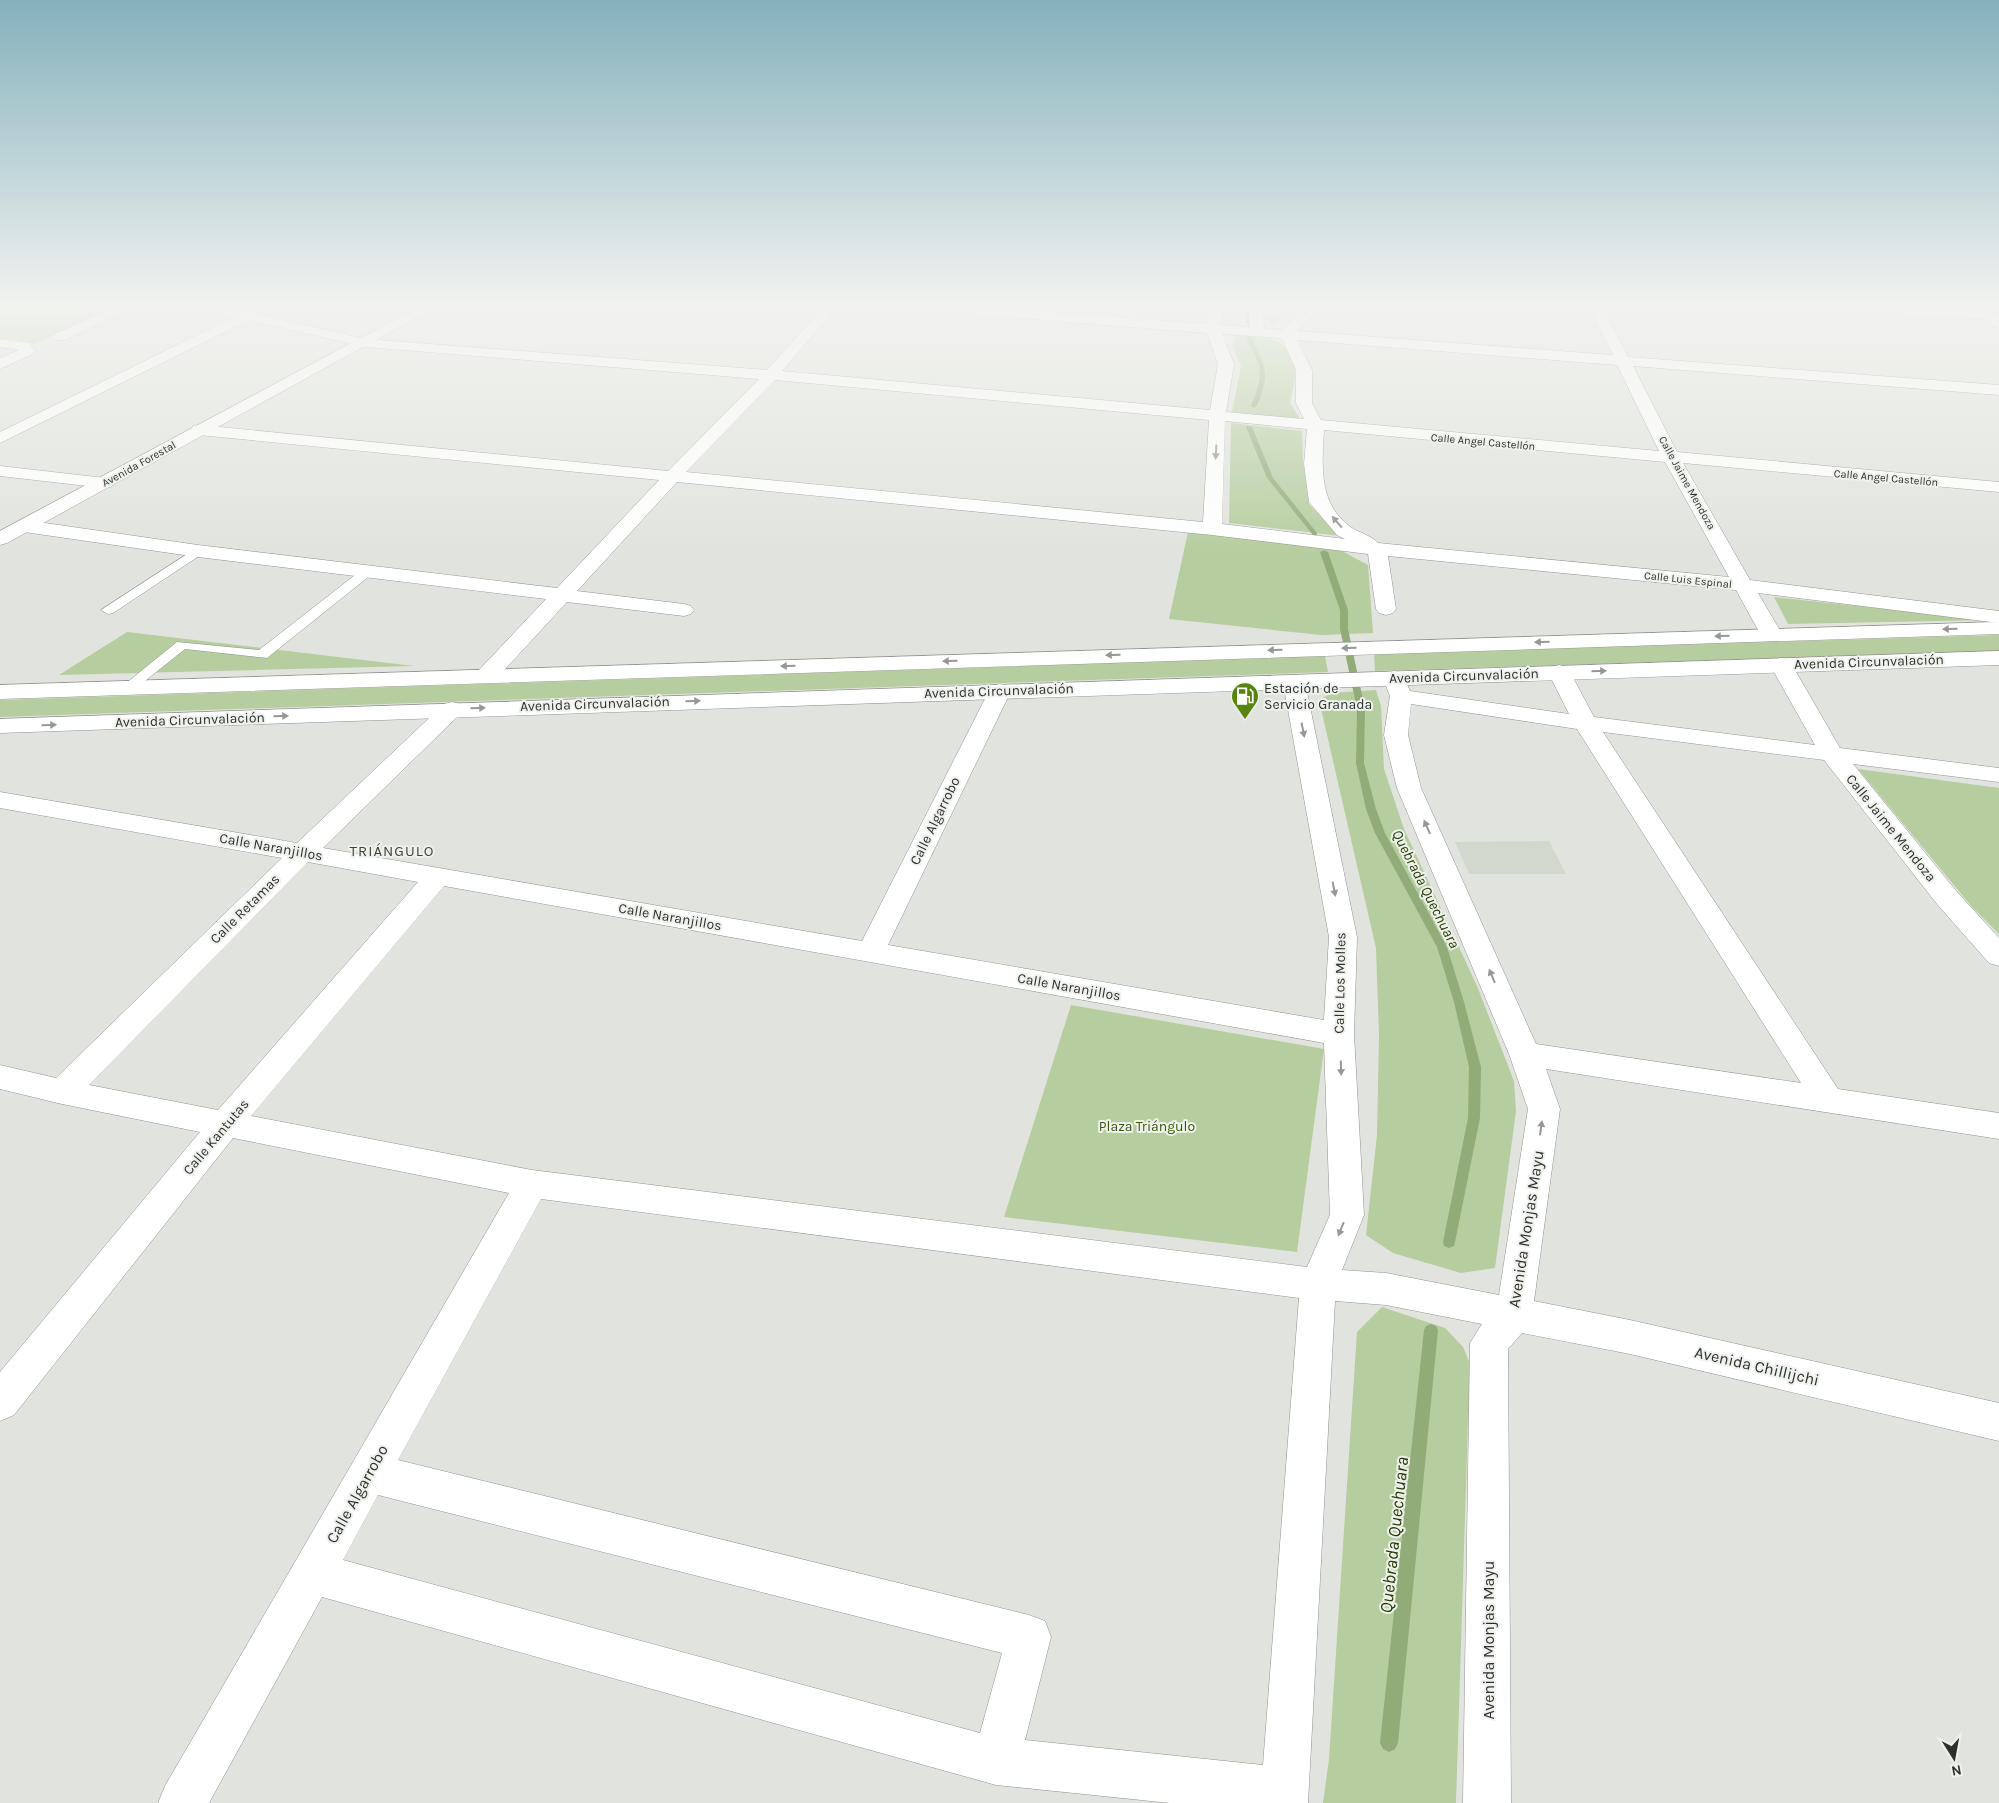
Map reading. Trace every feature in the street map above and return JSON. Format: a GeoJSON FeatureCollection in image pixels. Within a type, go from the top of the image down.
{"type":"FeatureCollection","features":[{"type":"Feature","properties":{"kind":"street"},"geometry":{"type":"LineString","coordinates":[[0,438],[103,387]]}},
{"type":"Feature","properties":{"kind":"street","name":"Avenida Forestal"},"geometry":{"type":"LineString","coordinates":[[0,539],[281,387]]}},
{"type":"Feature","properties":{"kind":"street"},"geometry":{"type":"LineString","coordinates":[[487,675],[672,477],[759,387]]}},
{"type":"Feature","properties":{"kind":"street","name":"Calle Angel Castellón"},"geometry":{"type":"LineString","coordinates":[[903,387],[1672,459],[1999,487]]}},
{"type":"Feature","properties":{"kind":"street"},"geometry":{"type":"LineString","coordinates":[[1212,529],[1218,416],[1222,387]]}},
{"type":"Feature","properties":{"kind":"street"},"geometry":{"type":"LineString","coordinates":[[1304,387],[1304,403],[1316,426],[1313,464],[1318,502],[1344,531],[1377,549],[1386,609]]}},
{"type":"Feature","properties":{"kind":"street","name":"Calle Jaime Mendoza"},"geometry":{"type":"LineString","coordinates":[[1636,387],[1672,459],[1770,634]]}},
{"type":"Feature","properties":{"kind":"street"},"geometry":{"type":"LineString","coordinates":[[1963,387],[1999,390]]}},
{"type":"Feature","properties":{"kind":"street","name":"Calle Luis Espinal"},"geometry":{"type":"LineString","coordinates":[[199,430],[1212,529],[1377,549],[1744,585],[1999,617]]}},
{"type":"Feature","properties":{"kind":"street"},"geometry":{"type":"LineString","coordinates":[[0,471],[105,483]]}},
{"type":"Feature","properties":{"kind":"street"},"geometry":{"type":"LineString","coordinates":[[24,526],[198,550],[684,610]]}},
{"type":"Feature","properties":{"kind":"street"},"geometry":{"type":"LineString","coordinates":[[0,692],[1999,628]]}},
{"type":"Feature","properties":{"kind":"street","name":"Avenida Circunvalación"},"geometry":{"type":"LineString","coordinates":[[0,726],[1330,680],[1390,684],[1560,672],[1999,658]]}},
{"type":"Feature","properties":{"kind":"street","name":"Calle Jaime Mendoza"},"geometry":{"type":"LineString","coordinates":[[1781,665],[1832,754],[1947,898],[1999,956]]}},
{"type":"Feature","properties":{"kind":"street"},"geometry":{"type":"LineString","coordinates":[[1560,672],[1585,723],[1828,1100]]}},
{"type":"Feature","properties":{"kind":"street","name":"Calle Los Molles"},"geometry":{"type":"LineString","coordinates":[[1284,1797],[1318,1284],[1346,1215],[1339,1034],[1343,937],[1294,682]]}},
{"type":"Feature","properties":{"kind":"street"},"geometry":{"type":"LineString","coordinates":[[1390,684],[1585,723],[1999,776]]}},
{"type":"Feature","properties":{"kind":"street","name":"Avenida Monjas Mayu"},"geometry":{"type":"LineString","coordinates":[[1390,684],[1396,736],[1409,788],[1526,1054],[1544,1109],[1514,1315],[1489,1343],[1487,1803]]}},
{"type":"Feature","properties":{"kind":"street","name":"Calle Algarrobo"},"geometry":{"type":"LineString","coordinates":[[870,952],[1000,691]]}},
{"type":"Feature","properties":{"kind":"street","name":"Calle Retamas"},"geometry":{"type":"LineString","coordinates":[[62,1092],[302,853],[452,709]]}},
{"type":"Feature","properties":{"kind":"street","name":"Calle Naranjillos"},"geometry":{"type":"LineString","coordinates":[[0,800],[1339,1034]]}},
{"type":"Feature","properties":{"kind":"street","name":"Calle Kantutas"},"geometry":{"type":"LineString","coordinates":[[0,1402],[226,1123],[438,876]]}},
{"type":"Feature","properties":{"kind":"street"},"geometry":{"type":"LineString","coordinates":[[1526,1054],[1999,1126]]}},
{"type":"Feature","properties":{"kind":"street","name":"Avenida Chillijchi"},"geometry":{"type":"LineString","coordinates":[[0,1077],[62,1092],[532,1184],[1318,1284],[1386,1290],[1630,1337],[1999,1422]]}},
{"type":"Feature","properties":{"kind":"street","name":"Calle Algarrobo"},"geometry":{"type":"LineString","coordinates":[[182,1803],[532,1184]]}},
{"type":"Feature","properties":{"kind":"street"},"geometry":{"type":"LineString","coordinates":[[369,1474],[1028,1637],[996,1762]]}},
{"type":"Feature","properties":{"kind":"street"},"geometry":{"type":"LineString","coordinates":[[313,1572],[996,1762],[1284,1797]]}},
{"type":"Feature","properties":{"kind":"lane"},"geometry":{"type":"LineString","coordinates":[[108,610],[198,550]]}},
{"type":"Feature","properties":{"kind":"lane"},"geometry":{"type":"LineString","coordinates":[[126,689],[182,645],[262,655],[368,571]]}},
{"type":"Feature","properties":{"kind":"shaded area"},"geometry":{"type":"Polygon","coordinates":[[[1549,841],[1566,874],[1469,874],[1455,842],[1549,841]]]}},
{"type":"Feature","properties":{"kind":"green space"},"geometry":{"type":"Polygon","coordinates":[[[1237,387],[1293,387],[1290,403],[1300,419],[1232,412],[1237,387]]]}},
{"type":"Feature","properties":{"kind":"green space"},"geometry":{"type":"Polygon","coordinates":[[[1231,423],[1302,431],[1303,462],[1309,504],[1341,536],[1229,523],[1231,423]]]}},
{"type":"Feature","properties":{"kind":"green space"},"geometry":{"type":"Polygon","coordinates":[[[1188,532],[1342,551],[1368,565],[1373,633],[1321,635],[1169,619],[1188,532]]]}},
{"type":"Feature","properties":{"kind":"green space"},"geometry":{"type":"Polygon","coordinates":[[[1774,597],[1988,620],[1788,624],[1774,597]]]}},
{"type":"Feature","properties":{"kind":"green space"},"geometry":{"type":"Polygon","coordinates":[[[127,632],[414,666],[59,675],[127,632]]]}},
{"type":"Feature","properties":{"kind":"green space"},"geometry":{"type":"Polygon","coordinates":[[[1999,635],[1999,651],[1375,671],[1374,654],[1999,635]]]}},
{"type":"Feature","properties":{"kind":"green space"},"geometry":{"type":"Polygon","coordinates":[[[1325,656],[1328,672],[0,717],[0,700],[1325,656]]]}},
{"type":"Feature","properties":{"kind":"green space"},"geometry":{"type":"Polygon","coordinates":[[[1376,690],[1381,706],[1384,769],[1404,829],[1477,986],[1514,1081],[1516,1111],[1495,1268],[1461,1273],[1393,1253],[1366,1235],[1377,1135],[1379,1035],[1376,948],[1319,700],[1332,693],[1376,690]]]}},
{"type":"Feature","properties":{"kind":"green space"},"geometry":{"type":"Polygon","coordinates":[[[1858,769],[1999,788],[1999,934],[1972,907],[1858,769]]]}},
{"type":"Feature","properties":{"kind":"green space","name":"Plaza Triángulo"},"geometry":{"type":"Polygon","coordinates":[[[1071,1005],[1324,1049],[1297,1252],[1004,1217],[1071,1005]]]}},
{"type":"Feature","properties":{"kind":"green space"},"geometry":{"type":"Polygon","coordinates":[[[1382,1307],[1445,1328],[1463,1347],[1472,1368],[1468,1422],[1456,1803],[1323,1803],[1329,1759],[1357,1332],[1382,1307]]]}},
{"type":"Feature","properties":{"kind":"waterway","name":"Quebrada Quechuara"},"geometry":{"type":"LineString","coordinates":[[1254,406],[1261,387]]}},
{"type":"Feature","properties":{"kind":"waterway","name":"Quebrada Quechuara"},"geometry":{"type":"LineString","coordinates":[[1249,427],[1270,478],[1315,534]]}},
{"type":"Feature","properties":{"kind":"waterway","name":"Quebrada Quechuara"},"geometry":{"type":"LineString","coordinates":[[1324,552],[1344,610],[1344,629],[1361,709],[1360,763],[1371,809],[1380,833],[1442,947],[1459,1002],[1475,1067],[1474,1118],[1449,1242]]}},
{"type":"Feature","properties":{"kind":"waterway","name":"Quebrada Quechuara"},"geometry":{"type":"LineString","coordinates":[[1389,1743],[1431,1330]]}},
{"type":"Feature","properties":{"kind":"place","name":"Estación de Servicio Granada"},"geometry":{"type":"Point","coordinates":[1245,720]}},
{"type":"Feature","properties":{"kind":"district","name":"TRIÁNGULO"},"geometry":{"type":"Point","coordinates":[392,851]}}]}
